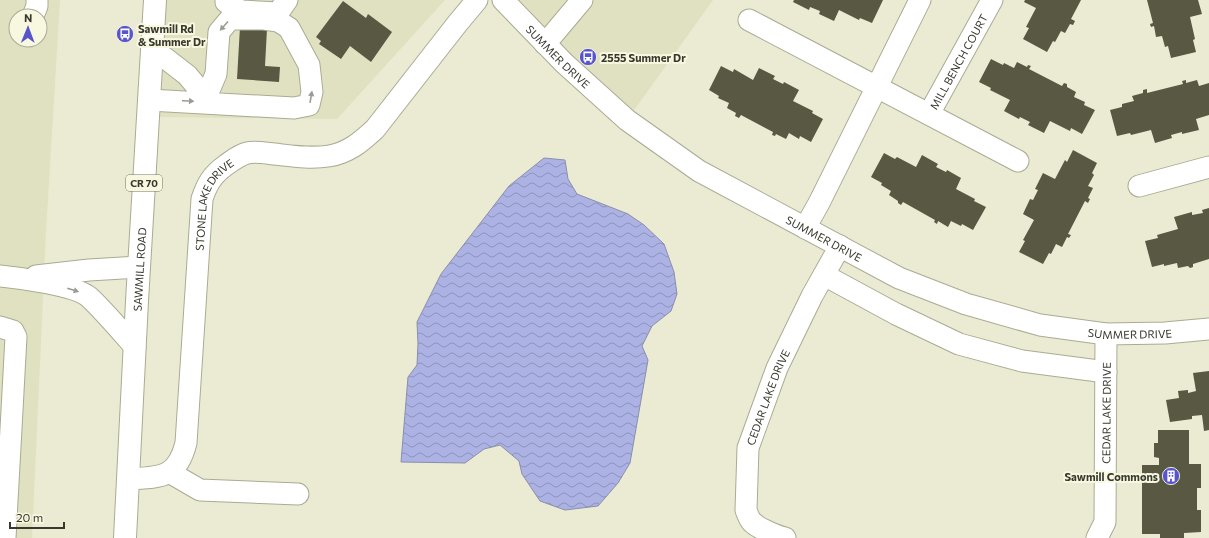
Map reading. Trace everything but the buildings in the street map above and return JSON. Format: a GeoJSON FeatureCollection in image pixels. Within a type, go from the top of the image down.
{"type":"FeatureCollection","features":[{"type":"Feature","properties":{"kind":"main road","name":"SAWMILL ROAD"},"geometry":{"type":"LineString","coordinates":[[125,538],[155,0]]}},
{"type":"Feature","properties":{"kind":"street"},"geometry":{"type":"LineString","coordinates":[[226,0],[226,2],[241,11],[278,12],[287,0]]}},
{"type":"Feature","properties":{"kind":"street","name":"STONE LAKE DRIVE"},"geometry":{"type":"LineString","coordinates":[[169,472],[176,467],[182,456],[186,443],[202,199],[207,184],[220,169],[247,153],[258,152],[311,158],[330,156],[346,151],[362,141],[375,129],[457,24],[478,0]]}},
{"type":"Feature","properties":{"kind":"street","name":"SUMMER DRIVE"},"geometry":{"type":"LineString","coordinates":[[503,0],[564,63],[627,120],[699,171],[899,278],[966,304],[1040,324],[1106,334],[1165,333],[1209,329]]}},
{"type":"Feature","properties":{"kind":"street"},"geometry":{"type":"LineString","coordinates":[[545,44],[582,0]]}},
{"type":"Feature","properties":{"kind":"street"},"geometry":{"type":"LineString","coordinates":[[805,228],[823,196],[878,87],[920,0]]}},
{"type":"Feature","properties":{"kind":"street","name":"MILL BENCH COURT"},"geometry":{"type":"LineString","coordinates":[[749,20],[929,114],[992,0]]}},
{"type":"Feature","properties":{"kind":"street"},"geometry":{"type":"LineString","coordinates":[[149,100],[294,108],[309,105],[312,92],[309,65],[290,28],[278,21],[264,19],[230,20],[219,32],[216,74],[210,88],[198,88],[187,75],[152,48]]}},
{"type":"Feature","properties":{"kind":"street"},"geometry":{"type":"LineString","coordinates":[[929,114],[1018,161]]}},
{"type":"Feature","properties":{"kind":"street"},"geometry":{"type":"LineString","coordinates":[[1139,186],[1209,167]]}},
{"type":"Feature","properties":{"kind":"street","name":"CEDAR LAKE DRIVE"},"geometry":{"type":"LineString","coordinates":[[785,538],[753,524],[749,518],[746,510],[748,448],[776,368],[812,296],[840,246]]}},
{"type":"Feature","properties":{"kind":"street"},"geometry":{"type":"LineString","coordinates":[[22,278],[89,270],[139,267]]}},
{"type":"Feature","properties":{"kind":"street"},"geometry":{"type":"LineString","coordinates":[[824,275],[896,314],[959,344],[1022,361],[1106,372]]}},
{"type":"Feature","properties":{"kind":"street"},"geometry":{"type":"LineString","coordinates":[[0,276],[22,278],[76,291],[88,296],[135,346]]}},
{"type":"Feature","properties":{"kind":"street"},"geometry":{"type":"LineString","coordinates":[[0,327],[13,331],[16,337],[6,538]]}},
{"type":"Feature","properties":{"kind":"street","name":"CEDAR LAKE DRIVE"},"geometry":{"type":"LineString","coordinates":[[1097,538],[1105,522],[1106,334]]}},
{"type":"Feature","properties":{"kind":"street"},"geometry":{"type":"LineString","coordinates":[[128,479],[155,477],[169,472],[200,490],[298,494]]}},
{"type":"Feature","properties":{"kind":"shaded area"},"geometry":{"type":"Polygon","coordinates":[[[0,0],[60,0],[46,232],[32,538],[0,538],[0,0]]]}},
{"type":"Feature","properties":{"kind":"shaded area"},"geometry":{"type":"Polygon","coordinates":[[[155,0],[445,0],[337,119],[148,117],[155,0]]]}},
{"type":"Feature","properties":{"kind":"shaded area"},"geometry":{"type":"Polygon","coordinates":[[[503,0],[713,0],[627,120],[503,0]]]}},
{"type":"Feature","properties":{"kind":"water"},"geometry":{"type":"Polygon","coordinates":[[[544,158],[565,160],[568,179],[577,194],[628,214],[644,225],[664,244],[674,272],[677,294],[671,311],[652,326],[642,346],[648,360],[630,463],[618,483],[598,506],[565,510],[540,501],[522,474],[519,461],[500,445],[484,449],[465,463],[401,462],[408,377],[417,365],[417,322],[441,274],[509,186],[544,158]]]}},
{"type":"Feature","properties":{"kind":"place","name":"Sawmill Rd & Summer Dr"},"geometry":{"type":"Point","coordinates":[125,34]}},
{"type":"Feature","properties":{"kind":"place","name":"2555 Summer Dr"},"geometry":{"type":"Point","coordinates":[588,57]}},
{"type":"Feature","properties":{"kind":"place","name":"Sawmill Commons"},"geometry":{"type":"Point","coordinates":[1171,476]}}]}
